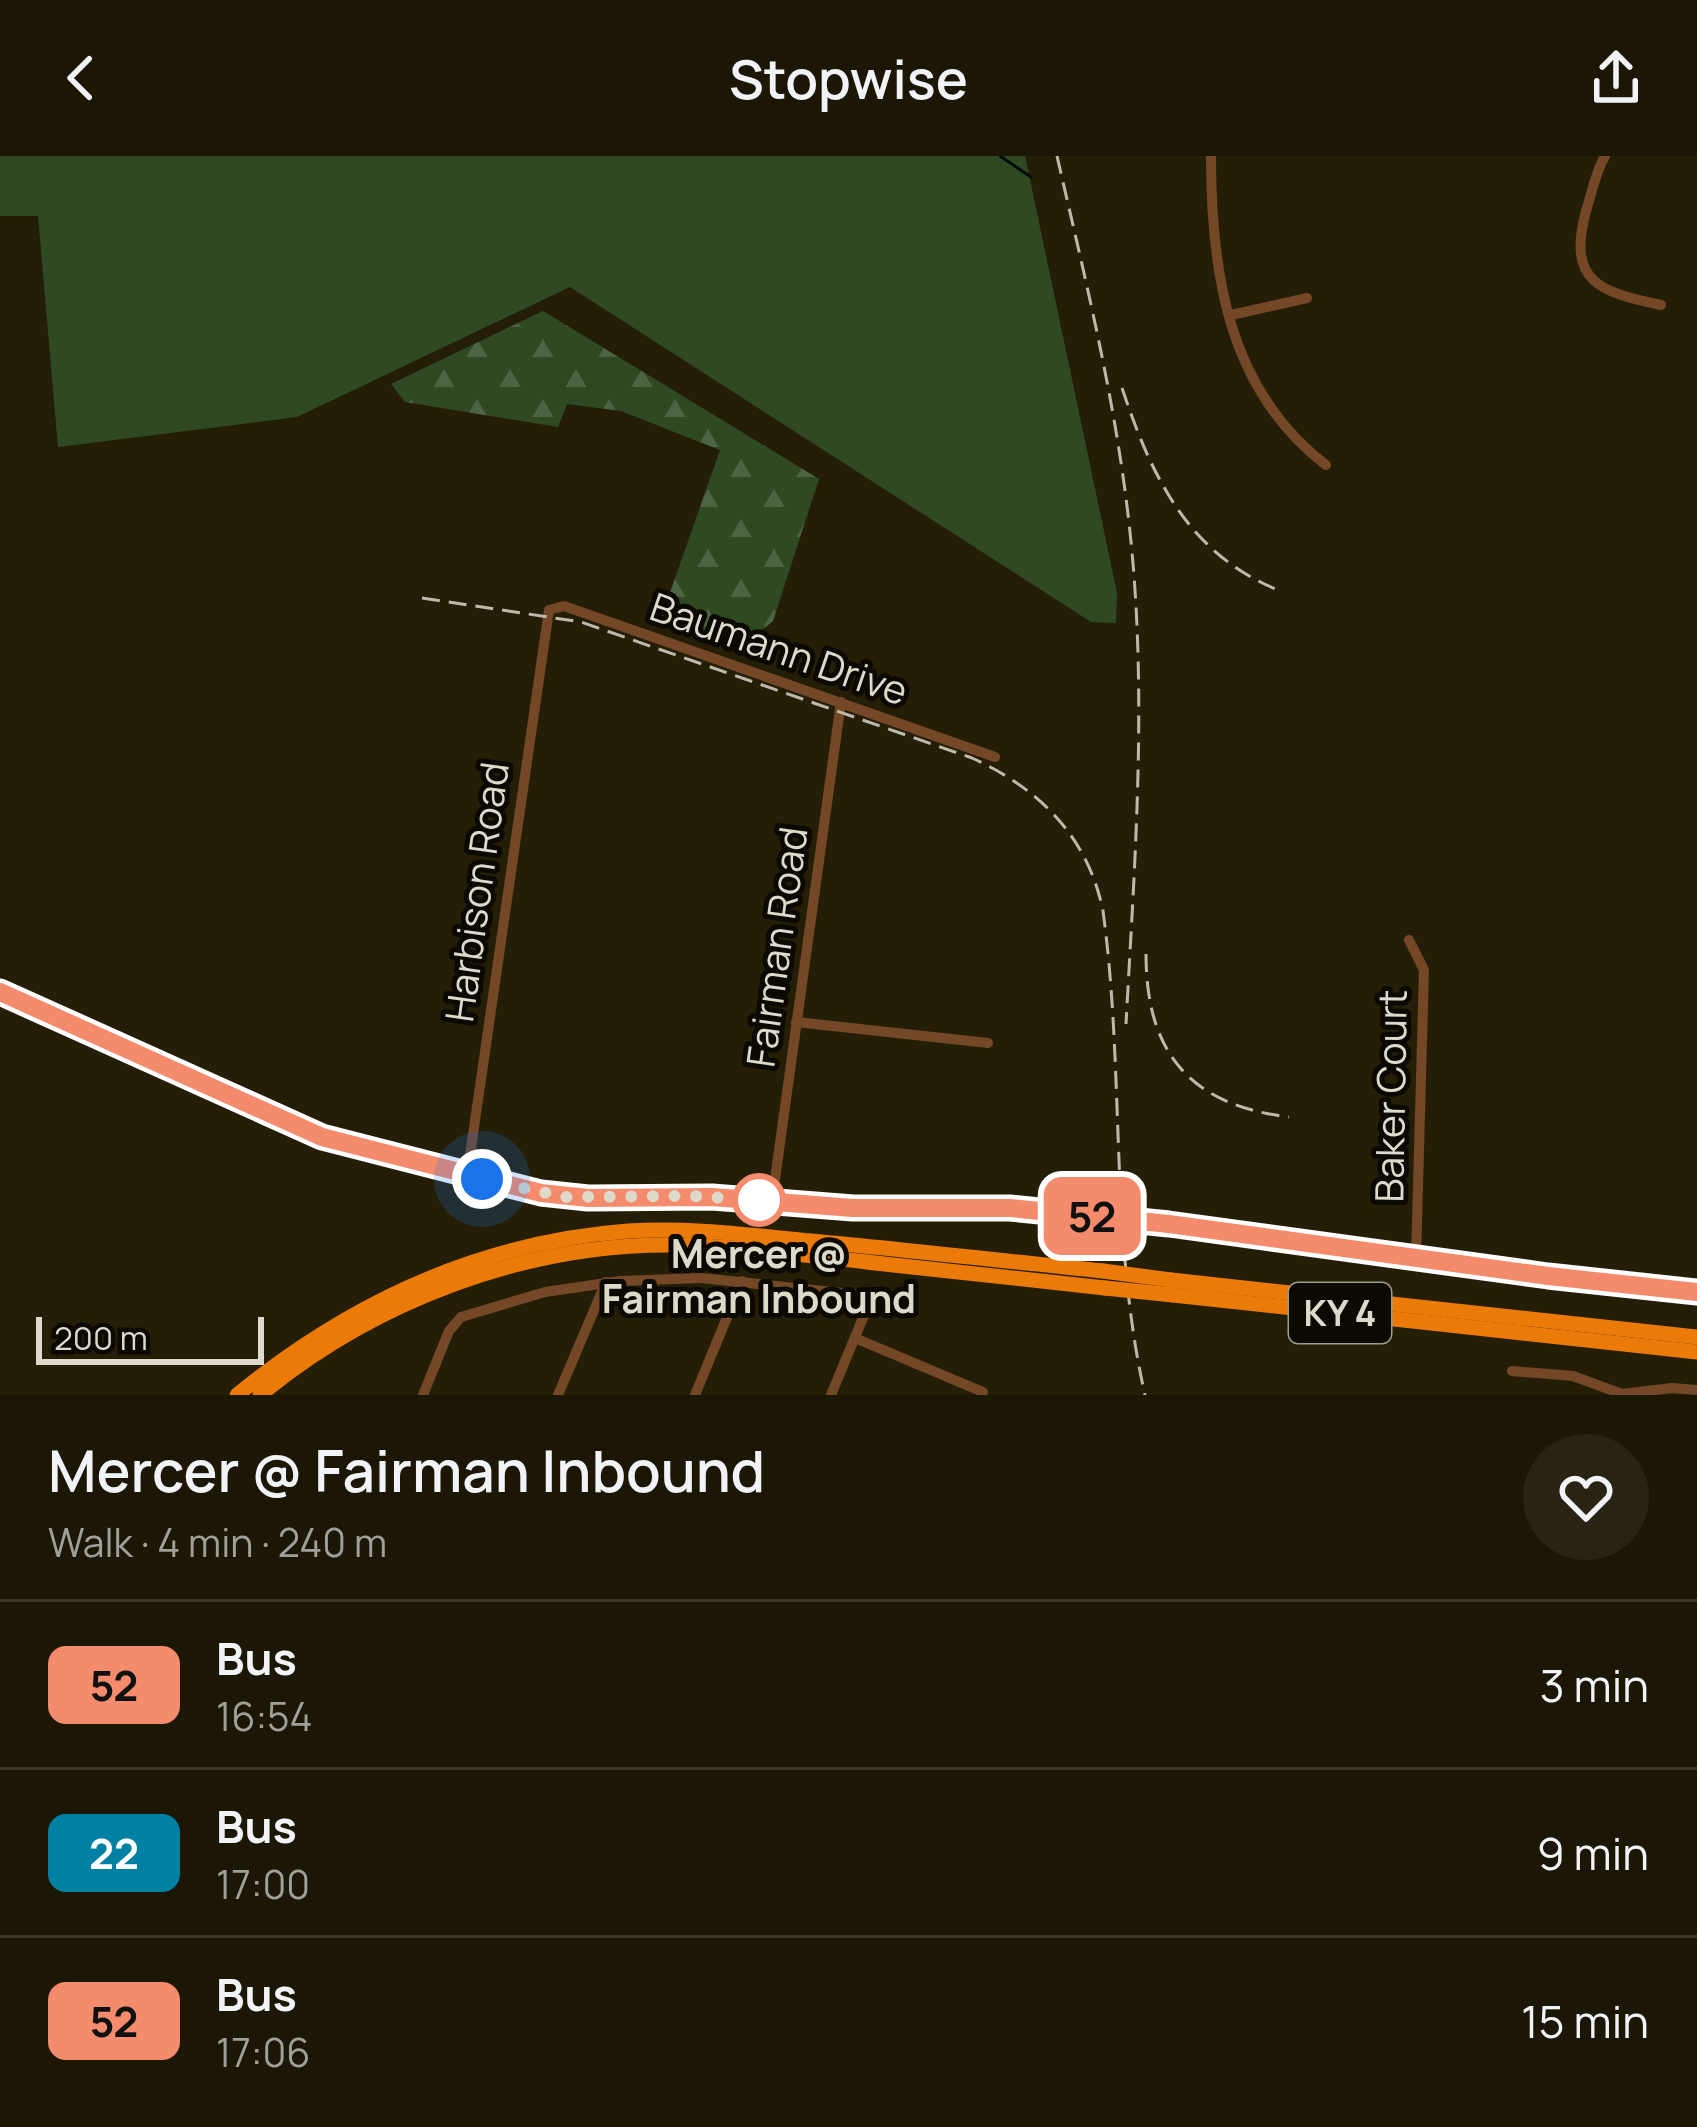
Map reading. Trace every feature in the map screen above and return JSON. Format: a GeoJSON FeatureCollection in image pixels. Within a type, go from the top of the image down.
{"type":"FeatureCollection","features":[{"type":"Feature","properties":{"kind":"highway","name":"KY 4"},"geometry":{"type":"LineString","coordinates":[[237,1395],[326,1329],[417,1282],[503,1252],[628,1231],[709,1231],[1697,1352]]}},
{"type":"Feature","properties":{"kind":"highway","name":"KY 4"},"geometry":{"type":"LineString","coordinates":[[260,1395],[330,1345],[435,1291],[518,1265],[602,1250],[674,1245],[755,1249],[1104,1280]]}},
{"type":"Feature","properties":{"kind":"highway","name":"KY 4"},"geometry":{"type":"LineString","coordinates":[[1172,1288],[1697,1337]]}},
{"type":"Feature","properties":{"kind":"street"},"geometry":{"type":"LineString","coordinates":[[1211,156],[1216,255],[1242,358],[1266,405],[1326,466]]}},
{"type":"Feature","properties":{"kind":"street"},"geometry":{"type":"LineString","coordinates":[[1605,156],[1582,226],[1582,266],[1595,284],[1612,294],[1661,305]]}},
{"type":"Feature","properties":{"kind":"street"},"geometry":{"type":"LineString","coordinates":[[1231,315],[1307,298]]}},
{"type":"Feature","properties":{"kind":"street","name":"Baumann Drive"},"geometry":{"type":"LineString","coordinates":[[546,616],[554,607],[564,606],[995,757]]}},
{"type":"Feature","properties":{"kind":"street","name":"Harbison Road"},"geometry":{"type":"LineString","coordinates":[[466,1176],[546,616]]}},
{"type":"Feature","properties":{"kind":"street","name":"Fairman Road"},"geometry":{"type":"LineString","coordinates":[[772,1201],[841,702]]}},
{"type":"Feature","properties":{"kind":"street","name":"Baker Court"},"geometry":{"type":"LineString","coordinates":[[1409,940],[1424,970],[1417,1258]]}},
{"type":"Feature","properties":{"kind":"street"},"geometry":{"type":"LineString","coordinates":[[0,992],[322,1137],[565,1197],[690,1196],[853,1208],[994,1207],[1169,1224],[1697,1292]]}},
{"type":"Feature","properties":{"kind":"street"},"geometry":{"type":"LineString","coordinates":[[796,1022],[988,1043]]}},
{"type":"Feature","properties":{"kind":"street"},"geometry":{"type":"LineString","coordinates":[[422,1395],[449,1331],[461,1317],[545,1292],[658,1278],[854,1292],[865,1300],[865,1313],[831,1395]]}},
{"type":"Feature","properties":{"kind":"street"},"geometry":{"type":"LineString","coordinates":[[695,1395],[742,1281]]}},
{"type":"Feature","properties":{"kind":"street"},"geometry":{"type":"LineString","coordinates":[[558,1395],[605,1282]]}},
{"type":"Feature","properties":{"kind":"street"},"geometry":{"type":"LineString","coordinates":[[855,1338],[983,1392]]}},
{"type":"Feature","properties":{"kind":"street"},"geometry":{"type":"LineString","coordinates":[[1513,1371],[1573,1376],[1622,1394],[1697,1390]]}},
{"type":"Feature","properties":{"kind":"green space"},"geometry":{"type":"Polygon","coordinates":[[[0,156],[1025,156],[1117,593],[1116,623],[1091,622],[570,287],[297,417],[58,447],[38,216],[0,216],[0,156]]]}},
{"type":"Feature","properties":{"kind":"green space"},"geometry":{"type":"Polygon","coordinates":[[[543,311],[819,479],[773,621],[751,639],[717,647],[659,624],[720,450],[621,411],[567,404],[558,427],[405,402],[391,384],[543,311]]]}},
{"type":"Feature","properties":{"kind":"waterway"},"geometry":{"type":"LineString","coordinates":[[1000,156],[1031,177]]}},
{"type":"Feature","properties":{"kind":"railway"},"geometry":{"type":"LineString","coordinates":[[1057,156],[1116,430],[1135,585],[1138,773],[1126,1024]]}},
{"type":"Feature","properties":{"kind":"railway"},"geometry":{"type":"LineString","coordinates":[[1122,388],[1147,453],[1178,510],[1222,558],[1283,592]]}},
{"type":"Feature","properties":{"kind":"railway"},"geometry":{"type":"LineString","coordinates":[[422,598],[581,622],[972,758],[1019,785],[1057,818],[1086,860],[1103,911],[1126,1275],[1145,1395]]}},
{"type":"Feature","properties":{"kind":"railway"},"geometry":{"type":"LineString","coordinates":[[1146,954],[1154,1020],[1180,1068],[1225,1100],[1289,1117]]}},
{"type":"Feature","properties":{"kind":"bus line","name":"52"},"geometry":{"type":"LineString","coordinates":[[0,992],[322,1137],[541,1193],[588,1198],[712,1197],[853,1208],[1010,1208],[1286,1238],[1697,1292]]}},
{"type":"Feature","properties":{"kind":"place","name":"Mercer @ Fairman Inbound"},"geometry":{"type":"Point","coordinates":[759,1200]}},
{"type":"Feature","properties":{"kind":"route"},"geometry":{"type":"LineString","coordinates":[[482,1179],[565,1197],[759,1200]]}}]}
